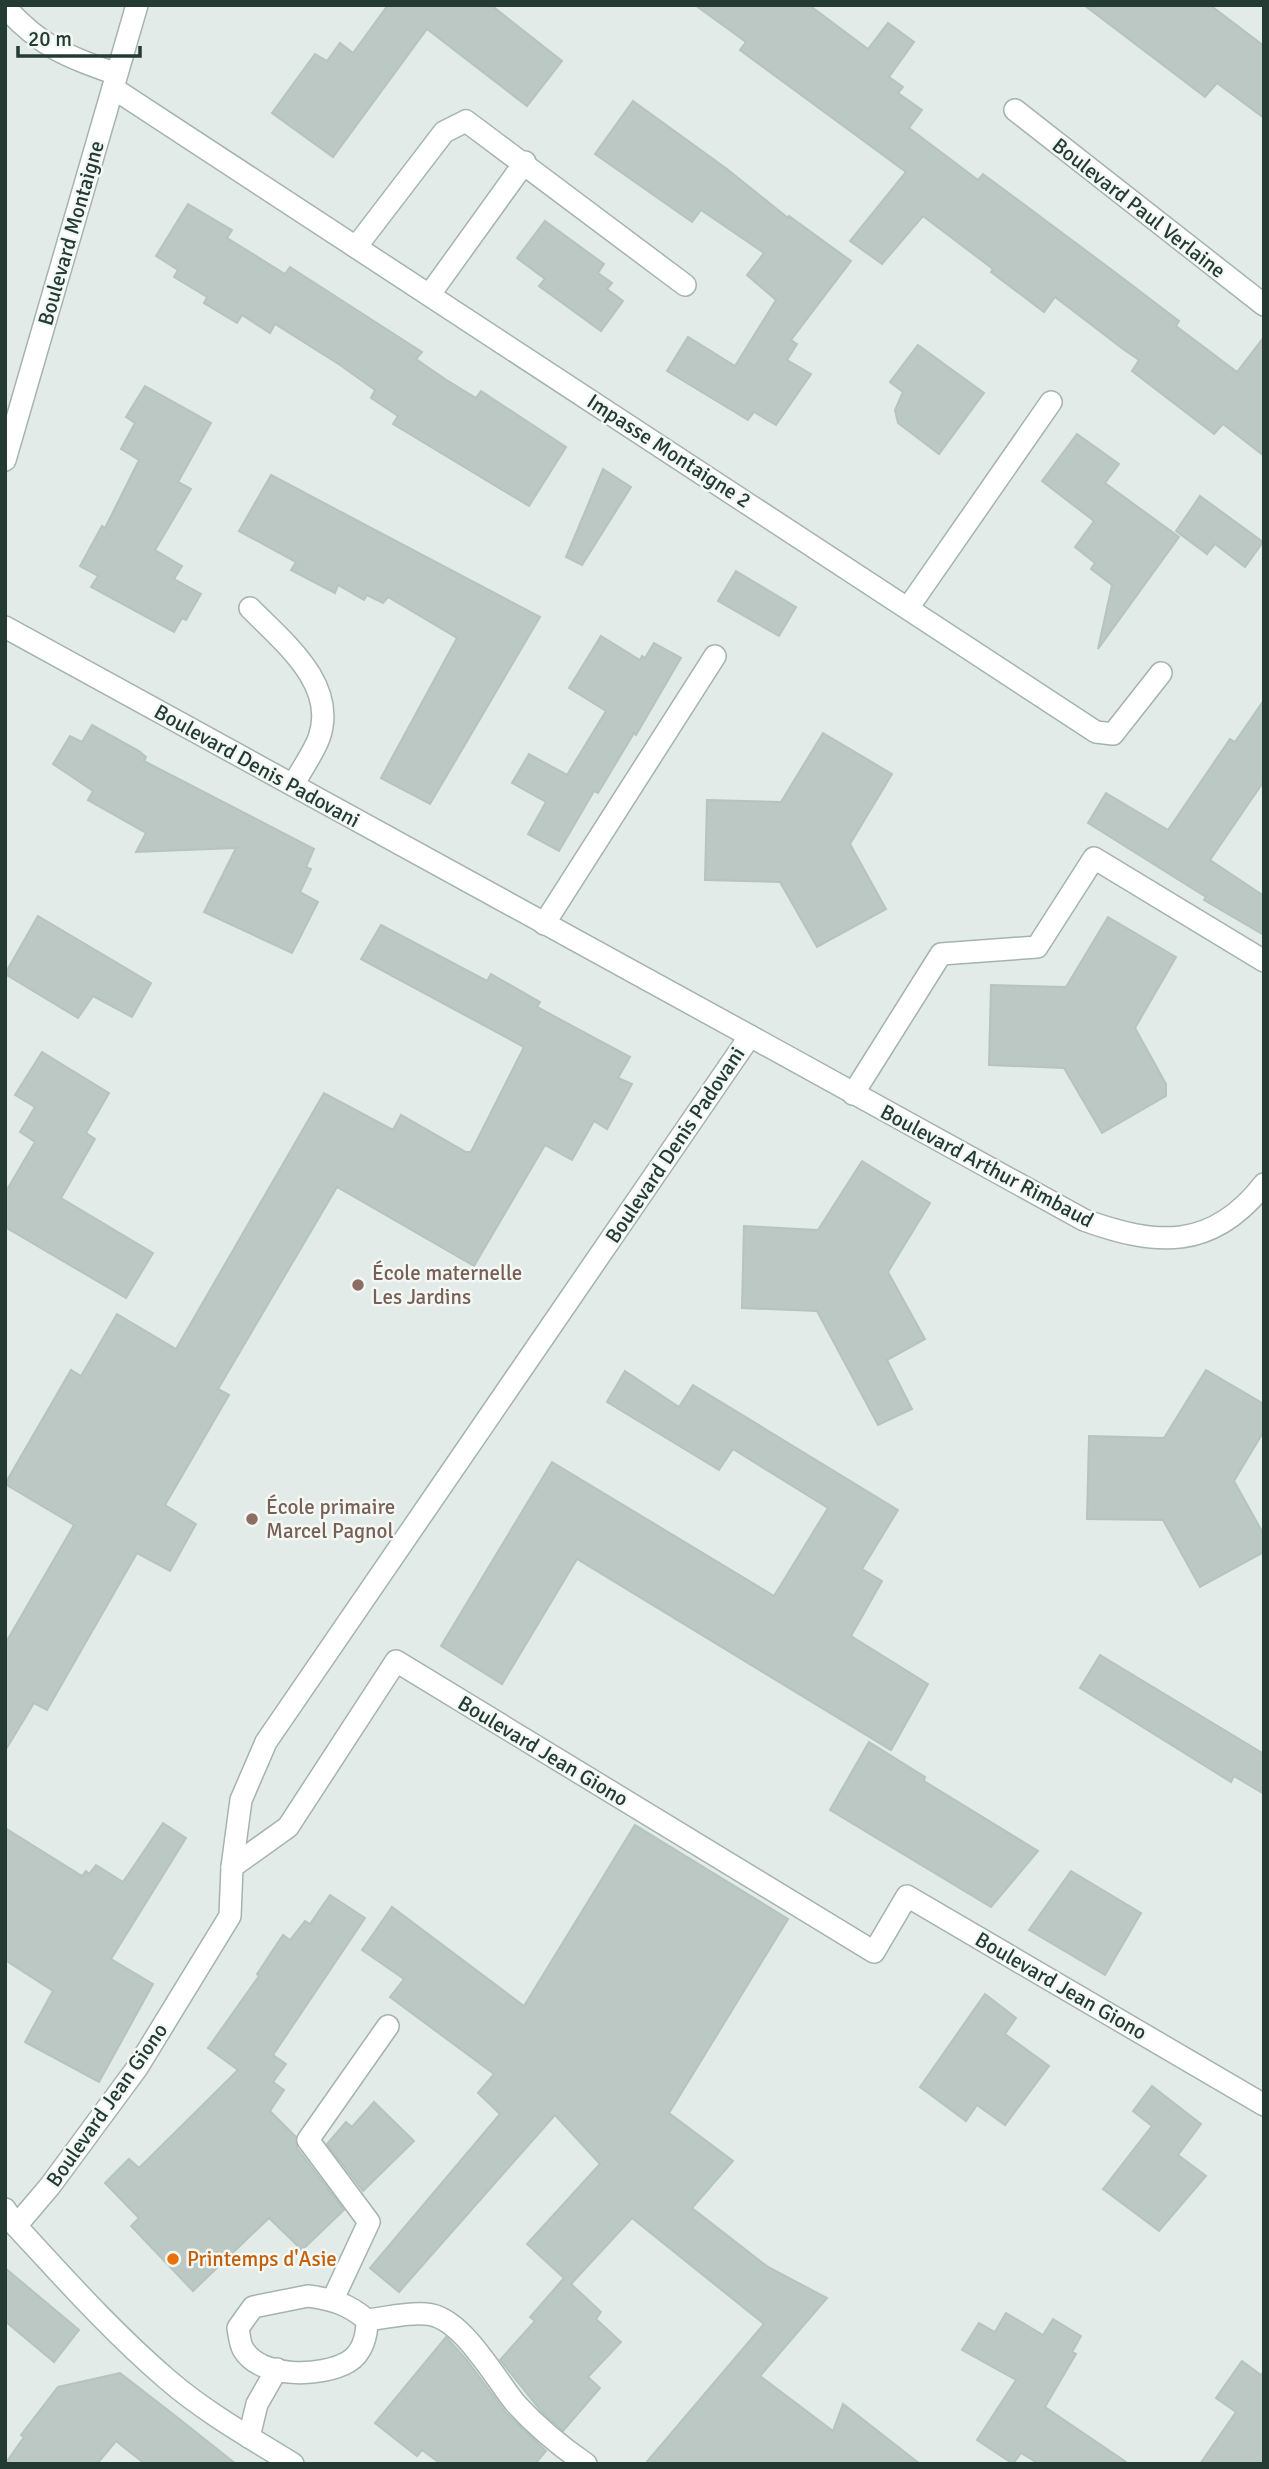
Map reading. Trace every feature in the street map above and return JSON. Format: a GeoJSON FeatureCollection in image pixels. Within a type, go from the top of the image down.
{"type":"FeatureCollection","features":[{"type":"Feature","properties":{"kind":"street","name":"Boulevard Montaigne"},"geometry":{"type":"LineString","coordinates":[[5,460],[137,5]]}},
{"type":"Feature","properties":{"kind":"street","name":"Impasse Montaigne 2"},"geometry":{"type":"LineString","coordinates":[[5,7],[22,26],[52,50],[114,81],[356,247],[1096,732],[1113,734],[1161,673]]}},
{"type":"Feature","properties":{"kind":"street","name":"Boulevard Paul Verlaine"},"geometry":{"type":"LineString","coordinates":[[1014,110],[1264,305]]}},
{"type":"Feature","properties":{"kind":"street"},"geometry":{"type":"LineString","coordinates":[[356,247],[444,132],[466,121],[525,162],[685,285]]}},
{"type":"Feature","properties":{"kind":"street"},"geometry":{"type":"LineString","coordinates":[[430,294],[525,162]]}},
{"type":"Feature","properties":{"kind":"street"},"geometry":{"type":"LineString","coordinates":[[908,608],[1051,402]]}},
{"type":"Feature","properties":{"kind":"street"},"geometry":{"type":"LineString","coordinates":[[250,608],[305,665],[324,706],[319,738],[292,785]]}},
{"type":"Feature","properties":{"kind":"street","name":"Boulevard Denis Padovani"},"geometry":{"type":"LineString","coordinates":[[5,627],[750,1036],[266,1742],[241,1800],[232,1867]]}},
{"type":"Feature","properties":{"kind":"street"},"geometry":{"type":"LineString","coordinates":[[544,924],[715,656]]}},
{"type":"Feature","properties":{"kind":"street"},"geometry":{"type":"LineString","coordinates":[[853,1094],[941,954],[1037,947],[1094,858],[1264,961]]}},
{"type":"Feature","properties":{"kind":"street","name":"Boulevard Arthur Rimbaud"},"geometry":{"type":"LineString","coordinates":[[750,1036],[1084,1220],[1126,1235],[1161,1240],[1204,1233],[1231,1216],[1264,1184]]}},
{"type":"Feature","properties":{"kind":"street","name":"Boulevard Jean Giono"},"geometry":{"type":"LineString","coordinates":[[11,2218],[50,2186],[137,2068],[230,1916],[232,1867],[288,1827],[396,1661],[874,1952],[907,1896],[1264,2105]]}},
{"type":"Feature","properties":{"kind":"street"},"geometry":{"type":"LineString","coordinates":[[333,2299],[369,2222],[308,2140],[388,2026]]}},
{"type":"Feature","properties":{"kind":"street"},"geometry":{"type":"LineString","coordinates":[[11,2218],[105,2322],[170,2381],[282,2460]]}},
{"type":"Feature","properties":{"kind":"street"},"geometry":{"type":"LineString","coordinates":[[308,2296],[333,2299],[354,2308],[367,2320],[367,2338],[351,2361],[330,2369],[290,2372],[262,2366],[243,2349],[238,2328],[253,2306],[308,2296]]}},
{"type":"Feature","properties":{"kind":"street"},"geometry":{"type":"LineString","coordinates":[[367,2320],[427,2314],[444,2319],[469,2342],[526,2413],[555,2443],[586,2464]]}},
{"type":"Feature","properties":{"kind":"street"},"geometry":{"type":"LineString","coordinates":[[249,2437],[257,2404],[277,2369]]}},
{"type":"Feature","properties":{"kind":"building"},"geometry":{"type":"Polygon","coordinates":[[[388,5],[491,5],[562,61],[527,106],[427,29],[333,157],[272,113],[315,54],[327,61],[340,43],[353,53],[388,5]]]}},
{"type":"Feature","properties":{"kind":"building"},"geometry":{"type":"Polygon","coordinates":[[[695,5],[809,5],[868,49],[888,23],[914,42],[889,77],[903,87],[898,93],[922,110],[909,128],[978,180],[983,174],[1179,321],[1176,326],[1237,372],[1264,337],[1264,456],[1223,424],[1214,434],[1132,371],[1139,360],[1055,297],[1044,312],[923,216],[882,264],[850,241],[906,172],[740,50],[746,42],[695,5]]]}},
{"type":"Feature","properties":{"kind":"building"},"geometry":{"type":"Polygon","coordinates":[[[1084,5],[1210,5],[1264,46],[1264,118],[1217,83],[1205,97],[1084,5]]]}},
{"type":"Feature","properties":{"kind":"building"},"geometry":{"type":"Polygon","coordinates":[[[633,101],[727,169],[788,218],[789,216],[851,261],[791,340],[797,344],[787,360],[811,374],[776,425],[754,412],[748,420],[667,371],[688,337],[735,366],[776,300],[747,275],[764,253],[701,210],[692,222],[595,154],[633,101]]]}},
{"type":"Feature","properties":{"kind":"building"},"geometry":{"type":"Polygon","coordinates":[[[188,204],[232,230],[227,238],[285,274],[290,267],[422,352],[416,359],[445,379],[476,398],[481,391],[566,447],[529,506],[393,424],[398,416],[371,398],[375,390],[340,365],[275,324],[270,333],[242,315],[237,323],[204,303],[207,297],[174,277],[178,270],[156,256],[188,204]]]}},
{"type":"Feature","properties":{"kind":"building"},"geometry":{"type":"Polygon","coordinates":[[[545,221],[604,264],[598,273],[612,283],[607,289],[623,301],[601,331],[539,286],[545,279],[517,258],[545,221]]]}},
{"type":"Feature","properties":{"kind":"building"},"geometry":{"type":"Polygon","coordinates":[[[918,345],[984,393],[939,454],[898,423],[895,410],[903,392],[890,382],[918,345]]]}},
{"type":"Feature","properties":{"kind":"building"},"geometry":{"type":"Polygon","coordinates":[[[145,386],[211,423],[178,482],[191,489],[155,550],[182,566],[174,579],[201,594],[186,620],[182,618],[174,632],[91,587],[98,576],[80,566],[102,526],[105,528],[139,460],[121,449],[135,423],[126,417],[145,386]]]}},
{"type":"Feature","properties":{"kind":"building"},"geometry":{"type":"Polygon","coordinates":[[[1077,434],[1119,464],[1105,483],[1179,537],[1098,649],[1112,585],[1091,569],[1095,563],[1075,547],[1094,521],[1042,481],[1077,434]]]}},
{"type":"Feature","properties":{"kind":"building"},"geometry":{"type":"Polygon","coordinates":[[[603,469],[631,487],[582,565],[566,557],[603,469]]]}},
{"type":"Feature","properties":{"kind":"building"},"geometry":{"type":"Polygon","coordinates":[[[271,475],[540,617],[430,804],[381,778],[457,638],[388,597],[383,603],[367,595],[364,600],[338,585],[335,593],[291,570],[296,562],[239,531],[271,475]]]}},
{"type":"Feature","properties":{"kind":"building"},"geometry":{"type":"Polygon","coordinates":[[[1200,496],[1263,542],[1245,567],[1215,544],[1207,554],[1176,531],[1200,496]]]}},
{"type":"Feature","properties":{"kind":"building"},"geometry":{"type":"Polygon","coordinates":[[[736,571],[796,607],[779,636],[718,601],[736,571]]]}},
{"type":"Feature","properties":{"kind":"building"},"geometry":{"type":"Polygon","coordinates":[[[601,636],[640,660],[642,656],[645,658],[654,643],[681,658],[636,735],[634,733],[598,793],[594,791],[559,851],[528,834],[546,802],[512,783],[529,754],[567,775],[606,711],[569,688],[601,636]]]}},
{"type":"Feature","properties":{"kind":"building"},"geometry":{"type":"Polygon","coordinates":[[[1264,700],[1264,781],[1210,860],[1264,896],[1264,935],[1204,900],[1206,897],[1088,823],[1106,793],[1168,830],[1230,739],[1235,742],[1264,700]]]}},
{"type":"Feature","properties":{"kind":"building"},"geometry":{"type":"Polygon","coordinates":[[[92,725],[139,751],[146,757],[144,761],[314,849],[306,867],[311,869],[300,892],[318,902],[292,953],[204,912],[236,848],[136,852],[146,833],[88,800],[93,791],[53,764],[70,736],[82,742],[92,725]]]}},
{"type":"Feature","properties":{"kind":"building"},"geometry":{"type":"Polygon","coordinates":[[[823,733],[892,774],[850,844],[886,909],[817,947],[780,882],[705,880],[707,800],[781,802],[823,733]]]}},
{"type":"Feature","properties":{"kind":"building"},"geometry":{"type":"Polygon","coordinates":[[[38,916],[151,983],[132,1017],[93,996],[78,1018],[5,974],[38,916]]]}},
{"type":"Feature","properties":{"kind":"building"},"geometry":{"type":"Polygon","coordinates":[[[1108,917],[1176,957],[1135,1028],[1166,1084],[1166,1096],[1102,1133],[1064,1068],[989,1065],[991,985],[1066,987],[1108,917]]]}},
{"type":"Feature","properties":{"kind":"building"},"geometry":{"type":"Polygon","coordinates":[[[381,925],[487,981],[491,974],[540,1002],[537,1007],[630,1057],[618,1078],[632,1084],[607,1129],[594,1121],[572,1160],[545,1145],[474,1266],[337,1187],[218,1389],[229,1395],[165,1505],[196,1524],[170,1571],[137,1553],[47,1710],[34,1703],[5,1751],[5,1644],[74,1525],[5,1484],[71,1370],[81,1376],[117,1314],[176,1349],[324,1093],[393,1130],[401,1115],[466,1152],[471,1152],[524,1047],[361,959],[381,925]]]}},
{"type":"Feature","properties":{"kind":"building"},"geometry":{"type":"Polygon","coordinates":[[[42,1052],[109,1093],[86,1133],[95,1139],[61,1198],[153,1253],[126,1298],[5,1227],[5,1193],[35,1142],[20,1132],[35,1107],[15,1095],[42,1052]]]}},
{"type":"Feature","properties":{"kind":"building"},"geometry":{"type":"Polygon","coordinates":[[[862,1161],[930,1203],[888,1272],[925,1339],[887,1360],[912,1409],[878,1425],[817,1311],[742,1308],[744,1226],[818,1230],[862,1161]]]}},
{"type":"Feature","properties":{"kind":"building"},"geometry":{"type":"Polygon","coordinates":[[[1206,1370],[1264,1404],[1264,1431],[1234,1481],[1264,1535],[1264,1552],[1200,1587],[1163,1520],[1087,1519],[1089,1436],[1164,1438],[1206,1370]]]}},
{"type":"Feature","properties":{"kind":"building"},"geometry":{"type":"Polygon","coordinates":[[[625,1371],[679,1407],[693,1385],[898,1510],[862,1569],[882,1581],[851,1636],[928,1684],[891,1750],[577,1559],[502,1684],[441,1646],[552,1462],[774,1596],[828,1508],[733,1449],[719,1470],[607,1402],[625,1371]]]}},
{"type":"Feature","properties":{"kind":"building"},"geometry":{"type":"Polygon","coordinates":[[[1100,1655],[1264,1754],[1264,1794],[1234,1776],[1231,1782],[1080,1688],[1100,1655]]]}},
{"type":"Feature","properties":{"kind":"building"},"geometry":{"type":"Polygon","coordinates":[[[869,1742],[925,1777],[924,1781],[1038,1851],[991,1907],[830,1810],[869,1742]]]}},
{"type":"Feature","properties":{"kind":"building"},"geometry":{"type":"Polygon","coordinates":[[[163,1823],[186,1838],[111,1959],[153,1984],[99,2082],[25,2042],[53,1991],[5,1960],[5,1828],[82,1876],[86,1871],[89,1874],[96,1865],[123,1882],[163,1823]]]}},
{"type":"Feature","properties":{"kind":"building"},"geometry":{"type":"Polygon","coordinates":[[[635,1825],[788,1919],[669,2113],[733,2161],[692,2208],[768,2267],[827,2298],[760,2376],[833,2431],[843,2404],[920,2464],[645,2464],[764,2324],[632,2218],[571,2284],[601,2312],[596,2319],[621,2342],[588,2377],[600,2388],[563,2431],[541,2411],[500,2360],[535,2321],[530,2317],[564,2278],[527,2244],[600,2164],[555,2115],[399,2292],[370,2268],[500,2114],[478,2093],[494,2074],[390,1997],[404,1979],[362,1950],[392,1907],[524,2006],[635,1825]]]}},
{"type":"Feature","properties":{"kind":"building"},"geometry":{"type":"Polygon","coordinates":[[[1071,1871],[1141,1913],[1105,1975],[1029,1930],[1071,1871]]]}},
{"type":"Feature","properties":{"kind":"building"},"geometry":{"type":"Polygon","coordinates":[[[330,1895],[365,1918],[273,2055],[286,2064],[273,2082],[284,2090],[270,2111],[296,2137],[297,2148],[344,2210],[302,2250],[269,2218],[193,2291],[131,2226],[139,2218],[105,2183],[129,2159],[139,2168],[238,2070],[208,2048],[259,1976],[257,1974],[283,1935],[290,1940],[305,1921],[310,1924],[330,1895]]]}},
{"type":"Feature","properties":{"kind":"building"},"geometry":{"type":"Polygon","coordinates":[[[985,1994],[1016,2018],[1005,2034],[1049,2066],[1005,2125],[977,2105],[966,2121],[920,2087],[985,1994]]]}},
{"type":"Feature","properties":{"kind":"building"},"geometry":{"type":"Polygon","coordinates":[[[1152,2086],[1201,2124],[1178,2155],[1206,2176],[1159,2231],[1103,2189],[1152,2126],[1133,2111],[1152,2086]]]}},
{"type":"Feature","properties":{"kind":"building"},"geometry":{"type":"Polygon","coordinates":[[[374,2102],[414,2141],[363,2191],[327,2144],[346,2122],[352,2127],[374,2102]]]}},
{"type":"Feature","properties":{"kind":"building"},"geometry":{"type":"Polygon","coordinates":[[[5,2268],[79,2330],[54,2362],[5,2321],[5,2268]]]}},
{"type":"Feature","properties":{"kind":"building"},"geometry":{"type":"Polygon","coordinates":[[[1006,2313],[1043,2335],[1053,2319],[1081,2336],[1072,2352],[1076,2354],[1045,2407],[1129,2464],[1039,2464],[1021,2453],[1013,2464],[977,2440],[1016,2380],[962,2350],[979,2323],[995,2332],[1006,2313]]]}},
{"type":"Feature","properties":{"kind":"building"},"geometry":{"type":"Polygon","coordinates":[[[446,2337],[506,2413],[546,2451],[535,2464],[441,2464],[422,2450],[417,2456],[375,2423],[446,2337]]]}},
{"type":"Feature","properties":{"kind":"building"},"geometry":{"type":"Polygon","coordinates":[[[1242,2361],[1261,2375],[1264,2371],[1264,2464],[1200,2464],[1236,2412],[1216,2398],[1242,2361]]]}},
{"type":"Feature","properties":{"kind":"building"},"geometry":{"type":"Polygon","coordinates":[[[120,2373],[236,2464],[145,2464],[116,2441],[97,2464],[5,2464],[24,2437],[21,2435],[58,2387],[120,2373]]]}},
{"type":"Feature","properties":{"kind":"place","name":"École maternelle Les Jardins"},"geometry":{"type":"Point","coordinates":[358,1285]}},
{"type":"Feature","properties":{"kind":"place","name":"École primaire Marcel Pagnol"},"geometry":{"type":"Point","coordinates":[252,1519]}},
{"type":"Feature","properties":{"kind":"place","name":"Printemps d'Asie"},"geometry":{"type":"Point","coordinates":[173,2259]}}]}
